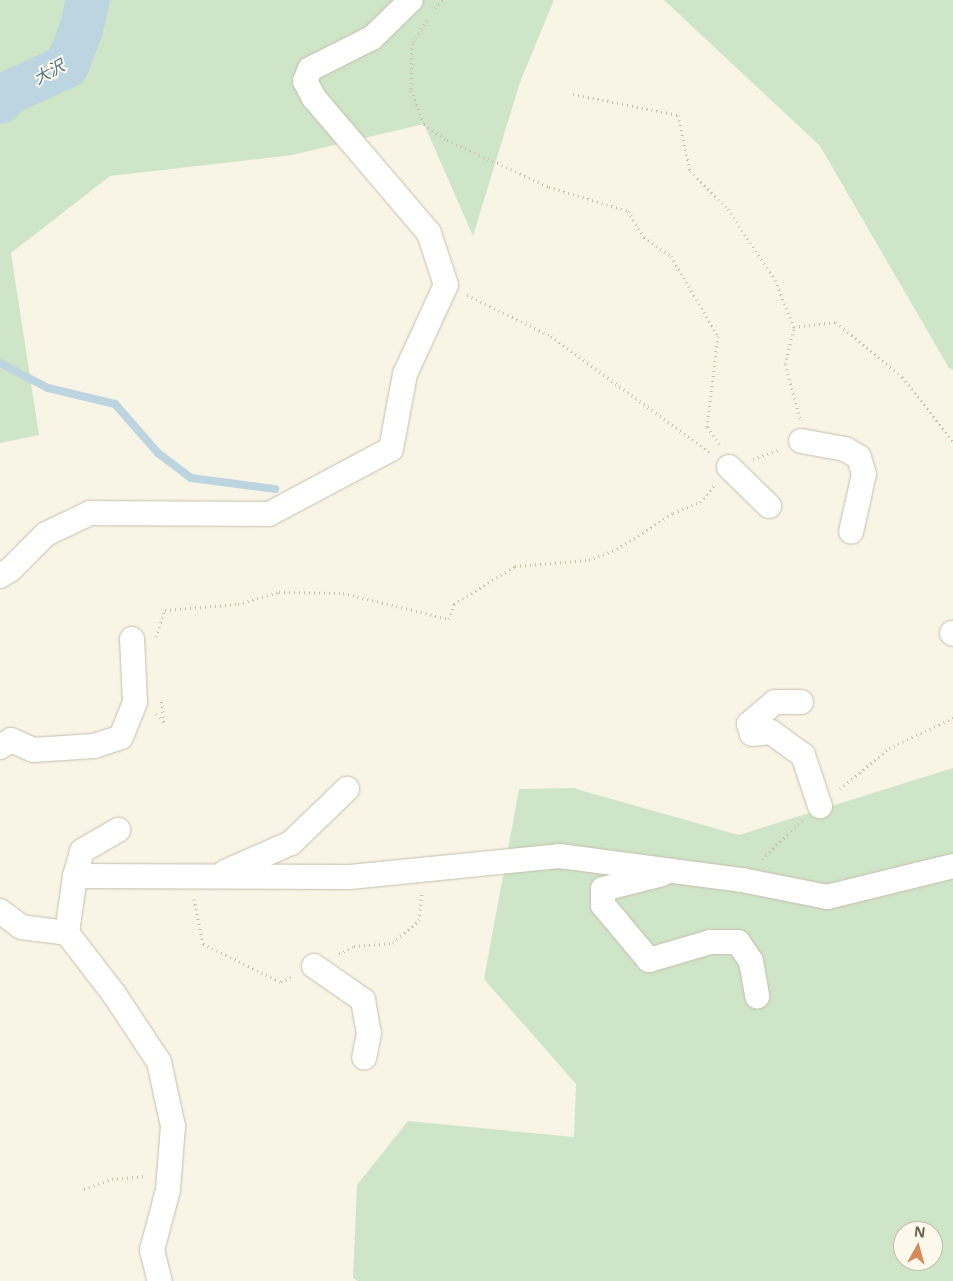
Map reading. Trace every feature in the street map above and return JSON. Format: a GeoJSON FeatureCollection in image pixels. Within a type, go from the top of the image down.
{"type":"FeatureCollection","features":[{"type":"Feature","properties":{"kind":"street"},"geometry":{"type":"LineString","coordinates":[[0,576],[11,569],[46,534],[90,513],[269,514],[391,449],[405,374],[446,285],[429,232],[314,98],[305,80],[310,69],[372,38],[411,0]]}},
{"type":"Feature","properties":{"kind":"street"},"geometry":{"type":"LineString","coordinates":[[801,441],[845,449],[860,457],[864,474],[851,532]]}},
{"type":"Feature","properties":{"kind":"street"},"geometry":{"type":"LineString","coordinates":[[729,467],[769,506]]}},
{"type":"Feature","properties":{"kind":"street"},"geometry":{"type":"LineString","coordinates":[[0,747],[11,740],[34,750],[94,746],[121,737],[135,702],[143,642]]}},
{"type":"Feature","properties":{"kind":"street"},"geometry":{"type":"LineString","coordinates":[[801,702],[775,702],[749,724],[752,734],[771,732],[803,756],[820,806]]}},
{"type":"Feature","properties":{"kind":"street"},"geometry":{"type":"LineString","coordinates":[[217,875],[291,843],[347,788]]}},
{"type":"Feature","properties":{"kind":"street"},"geometry":{"type":"LineString","coordinates":[[67,933],[75,876],[82,851],[118,830]]}},
{"type":"Feature","properties":{"kind":"street"},"geometry":{"type":"LineString","coordinates":[[75,876],[217,875],[350,877],[559,856],[742,880],[827,897],[953,866]]}},
{"type":"Feature","properties":{"kind":"street"},"geometry":{"type":"LineString","coordinates":[[674,871],[603,889],[603,904],[649,960],[710,942],[738,942],[751,961],[756,996]]}},
{"type":"Feature","properties":{"kind":"street"},"geometry":{"type":"LineString","coordinates":[[0,912],[21,926],[67,933],[114,994],[160,1062],[174,1126],[164,1203],[152,1250],[160,1281]]}},
{"type":"Feature","properties":{"kind":"street"},"geometry":{"type":"LineString","coordinates":[[314,966],[362,1000],[369,1033],[364,1058]]}},
{"type":"Feature","properties":{"kind":"path"},"geometry":{"type":"LineString","coordinates":[[444,0],[436,6],[412,43],[411,90],[424,124],[447,140],[549,187],[628,211],[644,237],[671,256],[718,336],[707,427],[727,456],[729,467]]}},
{"type":"Feature","properties":{"kind":"path"},"geometry":{"type":"LineString","coordinates":[[143,642],[165,610],[238,604],[279,592],[343,594],[449,619],[454,604],[515,566],[589,560],[618,549],[673,513],[700,502],[729,467],[801,441],[803,430],[784,364],[794,327],[775,280],[728,209],[690,171],[678,115],[573,94]]}},
{"type":"Feature","properties":{"kind":"path"},"geometry":{"type":"LineString","coordinates":[[446,285],[551,336],[729,467]]}},
{"type":"Feature","properties":{"kind":"path"},"geometry":{"type":"LineString","coordinates":[[794,327],[836,322],[902,377],[953,441]]}},
{"type":"Feature","properties":{"kind":"path"},"geometry":{"type":"LineString","coordinates":[[152,710],[164,722],[160,693]]}},
{"type":"Feature","properties":{"kind":"path"},"geometry":{"type":"LineString","coordinates":[[217,875],[194,898],[203,944],[281,982],[354,946],[393,943],[419,920],[423,900],[421,870]]}},
{"type":"Feature","properties":{"kind":"path"},"geometry":{"type":"LineString","coordinates":[[84,1189],[112,1179],[153,1175],[164,1203]]}},
{"type":"Feature","properties":{"kind":"green space"},"geometry":{"type":"Polygon","coordinates":[[[0,0],[554,0],[520,82],[473,236],[424,124],[292,155],[110,176],[11,253],[39,435],[0,443],[0,0]]]}},
{"type":"Feature","properties":{"kind":"green space"},"geometry":{"type":"Polygon","coordinates":[[[664,0],[953,0],[953,370],[949,368],[820,146],[664,0]]]}},
{"type":"Feature","properties":{"kind":"green space"},"geometry":{"type":"Polygon","coordinates":[[[953,768],[953,1281],[358,1281],[353,1278],[357,1185],[408,1121],[574,1137],[576,1084],[484,979],[519,789],[573,788],[739,835],[953,768]]]}},
{"type":"Feature","properties":{"kind":"waterway","name":"大沢"},"geometry":{"type":"LineString","coordinates":[[0,102],[8,93],[67,66],[81,30],[88,0]]}},
{"type":"Feature","properties":{"kind":"waterway"},"geometry":{"type":"LineString","coordinates":[[0,363],[48,388],[115,404],[158,453],[191,478],[275,489]]}}]}
